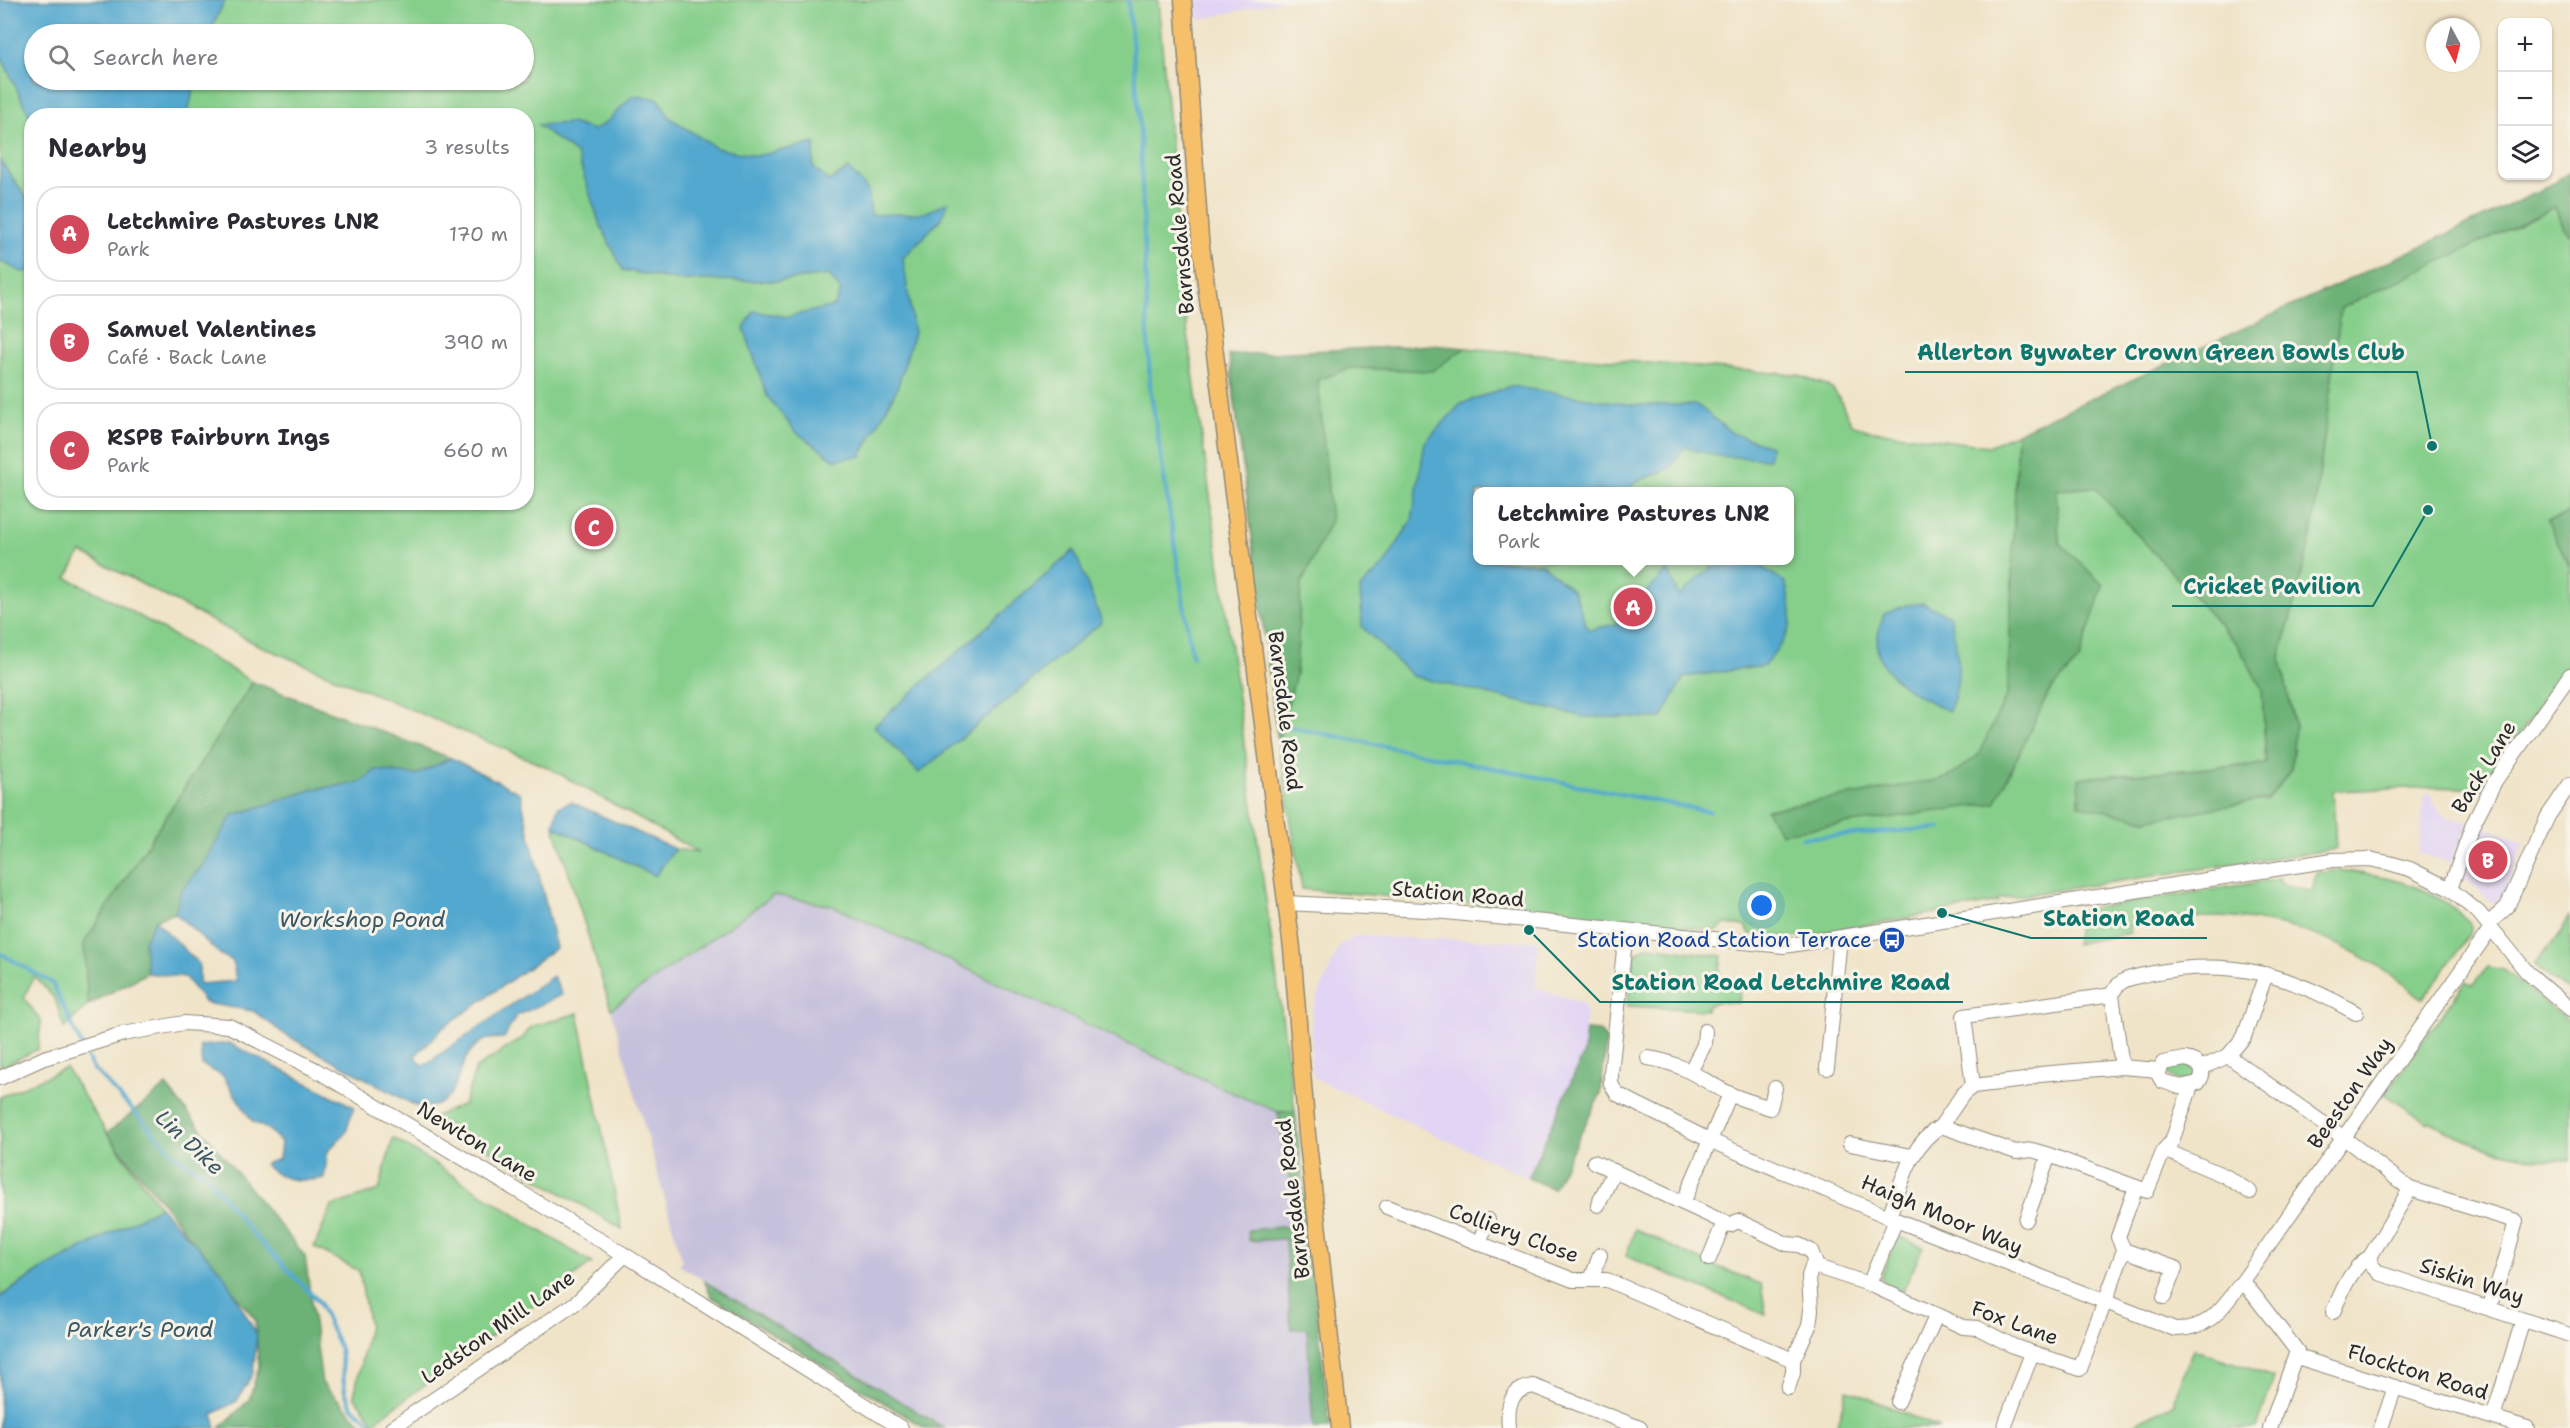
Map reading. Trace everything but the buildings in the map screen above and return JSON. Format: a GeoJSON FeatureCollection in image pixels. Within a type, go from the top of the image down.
{"type":"FeatureCollection","features":[{"type":"Feature","properties":{"kind":"main road","name":"Barnsdale Road"},"geometry":{"type":"LineString","coordinates":[[1183,0],[1200,238],[1286,903],[1306,1123],[1340,1428]]}},
{"type":"Feature","properties":{"kind":"street","name":"Back Lane"},"geometry":{"type":"LineString","coordinates":[[2450,888],[2472,824],[2495,781],[2570,675]]}},
{"type":"Feature","properties":{"kind":"street","name":"Beeston Way"},"geometry":{"type":"LineString","coordinates":[[2242,1281],[2490,926],[2507,907],[2548,816],[2570,784]]}},
{"type":"Feature","properties":{"kind":"street","name":"Station Road"},"geometry":{"type":"LineString","coordinates":[[1286,903],[1425,910],[1767,946],[1801,944],[2333,860],[2369,859],[2410,869],[2450,888],[2463,897],[2490,926],[2521,966],[2570,1009]]}},
{"type":"Feature","properties":{"kind":"street","name":"Haigh Moor Way"},"geometry":{"type":"LineString","coordinates":[[1626,931],[1611,1073],[1611,1084],[1617,1094],[1711,1141],[1893,1218],[2017,1269],[2105,1300],[2175,1329],[2190,1329],[2204,1325],[2218,1313],[2242,1281]]}},
{"type":"Feature","properties":{"kind":"street"},"geometry":{"type":"LineString","coordinates":[[1827,1068],[1840,938]]}},
{"type":"Feature","properties":{"kind":"street"},"geometry":{"type":"LineString","coordinates":[[2122,1067],[2112,995],[2115,986],[2126,979],[2178,969],[2219,967],[2266,974],[2310,988],[2356,1013]]}},
{"type":"Feature","properties":{"kind":"street"},"geometry":{"type":"LineString","coordinates":[[2201,1068],[2228,1056],[2244,1037],[2266,974]]}},
{"type":"Feature","properties":{"kind":"street"},"geometry":{"type":"LineString","coordinates":[[1973,1086],[1965,1016],[2112,995]]}},
{"type":"Feature","properties":{"kind":"street","name":"Newton Lane"},"geometry":{"type":"LineString","coordinates":[[0,1078],[44,1058],[123,1034],[184,1023],[229,1026],[316,1070],[625,1255],[901,1428]]}},
{"type":"Feature","properties":{"kind":"street"},"geometry":{"type":"LineString","coordinates":[[1691,1070],[1704,1045],[1705,1031]]}},
{"type":"Feature","properties":{"kind":"street"},"geometry":{"type":"LineString","coordinates":[[2228,1056],[2344,1138],[2410,1189],[2516,1221],[2489,1308]]}},
{"type":"Feature","properties":{"kind":"street"},"geometry":{"type":"LineString","coordinates":[[1648,1058],[1666,1060],[1691,1070],[1730,1094],[1770,1108],[1774,1088]]}},
{"type":"Feature","properties":{"kind":"street"},"geometry":{"type":"LineString","coordinates":[[2192,1060],[2201,1068],[2201,1080],[2191,1086],[2165,1084],[2158,1070],[2166,1061],[2192,1060]]}},
{"type":"Feature","properties":{"kind":"street"},"geometry":{"type":"LineString","coordinates":[[1869,1284],[1893,1218],[1911,1156],[1928,1136],[1941,1126],[1963,1094],[1973,1086],[2025,1080],[2040,1074],[2122,1067],[2158,1070]]}},
{"type":"Feature","properties":{"kind":"street"},"geometry":{"type":"LineString","coordinates":[[2105,1300],[2124,1250],[2118,1237],[2141,1189],[2164,1150],[2172,1141],[2191,1086]]}},
{"type":"Feature","properties":{"kind":"street"},"geometry":{"type":"LineString","coordinates":[[1683,1203],[1730,1094]]}},
{"type":"Feature","properties":{"kind":"street"},"geometry":{"type":"LineString","coordinates":[[1941,1126],[2016,1152],[2032,1150],[2049,1155],[2141,1189]]}},
{"type":"Feature","properties":{"kind":"street"},"geometry":{"type":"LineString","coordinates":[[1850,1144],[1911,1156]]}},
{"type":"Feature","properties":{"kind":"street"},"geometry":{"type":"LineString","coordinates":[[2164,1150],[2225,1176],[2250,1192]]}},
{"type":"Feature","properties":{"kind":"street"},"geometry":{"type":"LineString","coordinates":[[2026,1220],[2049,1155]]}},
{"type":"Feature","properties":{"kind":"street","name":"Fox Lane"},"geometry":{"type":"LineString","coordinates":[[1594,1162],[1730,1225],[1738,1221],[1787,1244],[1799,1245],[1811,1251],[1817,1267],[1869,1284],[1963,1327],[1978,1328],[2032,1353],[2080,1369],[2105,1300]]}},
{"type":"Feature","properties":{"kind":"street"},"geometry":{"type":"LineString","coordinates":[[1598,1204],[1614,1171]]}},
{"type":"Feature","properties":{"kind":"street"},"geometry":{"type":"LineString","coordinates":[[2333,1312],[2362,1261],[2370,1257],[2410,1189]]}},
{"type":"Feature","properties":{"kind":"street","name":"Colliery Close"},"geometry":{"type":"LineString","coordinates":[[1387,1207],[1573,1280],[1607,1280],[1793,1360]]}},
{"type":"Feature","properties":{"kind":"street"},"geometry":{"type":"LineString","coordinates":[[1479,1243],[1488,1220]]}},
{"type":"Feature","properties":{"kind":"street"},"geometry":{"type":"LineString","coordinates":[[1708,1259],[1724,1222]]}},
{"type":"Feature","properties":{"kind":"street"},"geometry":{"type":"LineString","coordinates":[[2124,1250],[2175,1268],[2164,1297]]}},
{"type":"Feature","properties":{"kind":"street","name":"Ledston Mill Lane"},"geometry":{"type":"LineString","coordinates":[[393,1426],[578,1302],[625,1255]]}},
{"type":"Feature","properties":{"kind":"street"},"geometry":{"type":"LineString","coordinates":[[1591,1280],[1600,1255]]}},
{"type":"Feature","properties":{"kind":"street","name":"Siskin Way"},"geometry":{"type":"LineString","coordinates":[[2370,1257],[2372,1266],[2379,1274],[2570,1335]]}},
{"type":"Feature","properties":{"kind":"street"},"geometry":{"type":"LineString","coordinates":[[1788,1388],[1793,1373],[1793,1360],[1809,1326],[1811,1310],[1808,1299],[1809,1276],[1814,1261]]}},
{"type":"Feature","properties":{"kind":"street"},"geometry":{"type":"LineString","coordinates":[[2242,1281],[2295,1347],[2297,1357],[2270,1428]]}},
{"type":"Feature","properties":{"kind":"street"},"geometry":{"type":"LineString","coordinates":[[1898,1402],[1936,1316]]}},
{"type":"Feature","properties":{"kind":"street"},"geometry":{"type":"LineString","coordinates":[[2493,1417],[2523,1320]]}},
{"type":"Feature","properties":{"kind":"street"},"geometry":{"type":"LineString","coordinates":[[2004,1428],[2032,1353]]}},
{"type":"Feature","properties":{"kind":"street","name":"Flockton Road"},"geometry":{"type":"LineString","coordinates":[[2297,1357],[2527,1428]]}},
{"type":"Feature","properties":{"kind":"street"},"geometry":{"type":"LineString","coordinates":[[1509,1428],[1507,1412],[1511,1399],[1520,1390],[1533,1386],[1640,1428]]}},
{"type":"Feature","properties":{"kind":"street"},"geometry":{"type":"LineString","coordinates":[[2380,1428],[2395,1387]]}},
{"type":"Feature","properties":{"kind":"shaded area"},"geometry":{"type":"Polygon","coordinates":[[[1196,0],[1285,0],[1199,20],[1196,0]]]}},
{"type":"Feature","properties":{"kind":"shaded area"},"geometry":{"type":"Polygon","coordinates":[[[2424,795],[2433,795],[2433,805],[2443,815],[2468,823],[2451,863],[2419,853],[2424,795]]]}},
{"type":"Feature","properties":{"kind":"shaded area"},"geometry":{"type":"Polygon","coordinates":[[[2481,825],[2524,843],[2502,897],[2495,905],[2462,876],[2481,825]]]}},
{"type":"Feature","properties":{"kind":"shaded area"},"geometry":{"type":"Polygon","coordinates":[[[774,895],[833,906],[1278,1112],[1294,1203],[1293,1227],[1248,1230],[1250,1241],[1285,1238],[1291,1328],[1307,1328],[1313,1428],[944,1428],[679,1265],[682,1260],[611,1009],[774,895]]]}},
{"type":"Feature","properties":{"kind":"shaded area"},"geometry":{"type":"Polygon","coordinates":[[[1359,935],[1393,938],[1538,941],[1536,988],[1582,1003],[1586,1010],[1584,1053],[1528,1178],[1314,1078],[1311,1067],[1312,1011],[1340,945],[1359,935]]]}},
{"type":"Feature","properties":{"kind":"green space"},"geometry":{"type":"Polygon","coordinates":[[[0,0],[1158,0],[1187,329],[1295,1111],[1278,1112],[1235,1094],[833,906],[774,895],[611,1009],[554,826],[655,875],[675,849],[698,852],[547,767],[256,644],[81,552],[67,578],[112,600],[253,682],[84,943],[88,1005],[64,1028],[55,999],[34,976],[24,998],[41,1021],[38,1049],[0,1068],[0,0]]]}},
{"type":"Feature","properties":{"kind":"green space"},"geometry":{"type":"Polygon","coordinates":[[[2570,172],[2570,235],[2563,228],[2555,207],[2341,308],[2311,538],[2280,657],[2295,727],[2291,771],[2268,799],[2146,820],[2079,805],[2079,778],[2266,764],[2262,689],[2237,644],[2094,487],[2056,490],[2059,542],[2103,585],[2079,660],[2049,692],[1995,803],[1780,833],[1766,810],[1947,778],[1978,755],[2008,693],[2017,433],[2538,192],[2570,172]]]}},
{"type":"Feature","properties":{"kind":"green space"},"geometry":{"type":"Polygon","coordinates":[[[2555,207],[2563,228],[2570,235],[2570,513],[2547,520],[2570,567],[2570,666],[2547,693],[2484,789],[2333,791],[2336,849],[1998,899],[1998,902],[1791,938],[1750,934],[1745,926],[1725,924],[1717,931],[1487,905],[1302,889],[1278,742],[1231,372],[1235,366],[1465,348],[1799,375],[1834,390],[1852,424],[1867,430],[1988,446],[2017,433],[2008,693],[2002,705],[2000,790],[2049,692],[2079,660],[2059,542],[2056,490],[2095,487],[2237,644],[2262,689],[2266,764],[2079,778],[2267,799],[2295,727],[2280,658],[2311,538],[2341,308],[2555,207]]]}},
{"type":"Feature","properties":{"kind":"green space"},"geometry":{"type":"Polygon","coordinates":[[[1435,345],[1465,348],[1432,371],[1351,368],[1318,380],[1331,520],[1301,585],[1296,674],[1278,742],[1229,355],[1435,345]]]}},
{"type":"Feature","properties":{"kind":"green space"},"geometry":{"type":"Polygon","coordinates":[[[2570,513],[2570,567],[2547,520],[2570,513]]]}},
{"type":"Feature","properties":{"kind":"green space"},"geometry":{"type":"Polygon","coordinates":[[[253,682],[451,758],[416,775],[376,770],[359,783],[315,789],[232,816],[203,865],[181,890],[175,913],[155,920],[144,942],[147,973],[88,1005],[84,943],[253,682]]]}},
{"type":"Feature","properties":{"kind":"green space"},"geometry":{"type":"Polygon","coordinates":[[[2340,870],[2417,887],[2444,902],[2468,922],[2471,927],[2470,934],[2423,999],[2390,974],[2356,953],[2321,937],[2285,926],[2248,919],[2210,917],[2170,919],[2129,926],[2130,933],[2075,944],[2080,913],[2089,909],[2280,879],[2280,883],[2312,892],[2316,873],[2340,870]]]}},
{"type":"Feature","properties":{"kind":"green space"},"geometry":{"type":"Polygon","coordinates":[[[2570,915],[2570,993],[2533,964],[2558,937],[2570,915]]]}},
{"type":"Feature","properties":{"kind":"green space"},"geometry":{"type":"Polygon","coordinates":[[[1648,946],[1722,956],[1719,977],[1741,980],[1739,1003],[1715,1002],[1707,1006],[1706,1010],[1627,1006],[1633,959],[1637,953],[1648,946]]]}},
{"type":"Feature","properties":{"kind":"green space"},"geometry":{"type":"Polygon","coordinates":[[[2488,967],[2503,970],[2570,1022],[2570,1160],[2515,1155],[2480,1145],[2430,1121],[2428,1123],[2385,1094],[2466,981],[2472,985],[2488,967]]]}},
{"type":"Feature","properties":{"kind":"green space"},"geometry":{"type":"Polygon","coordinates":[[[578,1013],[622,1229],[433,1117],[464,1104],[476,1068],[523,1038],[531,1027],[578,1013]]]}},
{"type":"Feature","properties":{"kind":"green space"},"geometry":{"type":"Polygon","coordinates":[[[1586,1030],[1599,1031],[1606,1039],[1601,1093],[1553,1189],[1528,1178],[1584,1053],[1586,1030]]]}},
{"type":"Feature","properties":{"kind":"green space"},"geometry":{"type":"Polygon","coordinates":[[[2189,1065],[2198,1074],[2189,1081],[2176,1080],[2166,1073],[2167,1067],[2189,1065]]]}},
{"type":"Feature","properties":{"kind":"green space"},"geometry":{"type":"Polygon","coordinates":[[[66,1068],[107,1133],[160,1207],[41,1270],[0,1297],[0,1097],[66,1068]]]}},
{"type":"Feature","properties":{"kind":"green space"},"geometry":{"type":"Polygon","coordinates":[[[166,1086],[305,1256],[322,1383],[366,1428],[220,1428],[249,1400],[259,1367],[255,1319],[107,1133],[166,1086]]]}},
{"type":"Feature","properties":{"kind":"green space"},"geometry":{"type":"Polygon","coordinates":[[[1295,1111],[1330,1428],[1313,1428],[1307,1328],[1291,1329],[1285,1239],[1249,1241],[1248,1230],[1293,1226],[1294,1203],[1278,1112],[1295,1111]]]}},
{"type":"Feature","properties":{"kind":"green space"},"geometry":{"type":"Polygon","coordinates":[[[393,1138],[592,1263],[374,1422],[354,1396],[369,1325],[359,1271],[314,1247],[332,1206],[379,1190],[393,1138]]]}},
{"type":"Feature","properties":{"kind":"green space"},"geometry":{"type":"Polygon","coordinates":[[[1635,1229],[1691,1256],[1761,1284],[1766,1315],[1626,1256],[1635,1229]]]}},
{"type":"Feature","properties":{"kind":"green space"},"geometry":{"type":"Polygon","coordinates":[[[1897,1236],[1923,1247],[1903,1291],[1888,1287],[1881,1277],[1897,1236]]]}},
{"type":"Feature","properties":{"kind":"green space"},"geometry":{"type":"Polygon","coordinates":[[[704,1281],[944,1428],[925,1428],[712,1297],[704,1281]]]}},
{"type":"Feature","properties":{"kind":"green space"},"geometry":{"type":"Polygon","coordinates":[[[2193,1349],[2274,1377],[2257,1428],[2126,1428],[2175,1403],[2174,1399],[2193,1349]]]}},
{"type":"Feature","properties":{"kind":"green space"},"geometry":{"type":"Polygon","coordinates":[[[1847,1389],[1939,1428],[1836,1428],[1847,1389]]]}},
{"type":"Feature","properties":{"kind":"water"},"geometry":{"type":"Polygon","coordinates":[[[0,0],[225,0],[214,24],[24,24],[24,90],[193,90],[189,108],[26,108],[0,54],[0,0]]]}},
{"type":"Feature","properties":{"kind":"water"},"geometry":{"type":"Polygon","coordinates":[[[632,96],[658,98],[670,118],[716,148],[756,156],[815,143],[813,167],[828,181],[849,169],[868,190],[871,215],[925,213],[948,202],[941,219],[903,258],[914,333],[897,389],[861,456],[835,460],[795,431],[767,396],[744,328],[754,311],[787,317],[834,306],[841,291],[829,275],[779,281],[674,280],[623,270],[599,222],[577,155],[538,125],[570,123],[594,130],[607,122],[632,96]]]}},
{"type":"Feature","properties":{"kind":"water"},"geometry":{"type":"Polygon","coordinates":[[[0,160],[24,194],[24,272],[0,261],[0,160]]]}},
{"type":"Feature","properties":{"kind":"water"},"geometry":{"type":"Polygon","coordinates":[[[1510,386],[1633,405],[1697,405],[1732,433],[1770,446],[1769,459],[1719,456],[1684,447],[1670,469],[1635,482],[1631,487],[1473,487],[1473,565],[1543,565],[1574,592],[1588,630],[1616,624],[1668,569],[1679,596],[1712,567],[1759,565],[1785,582],[1791,609],[1790,627],[1786,636],[1764,666],[1684,677],[1662,718],[1584,717],[1412,676],[1362,627],[1360,588],[1384,565],[1412,520],[1425,442],[1461,404],[1510,386]]]}},
{"type":"Feature","properties":{"kind":"water"},"geometry":{"type":"Polygon","coordinates":[[[1074,550],[1102,622],[919,773],[874,726],[1074,550]]]}},
{"type":"Feature","properties":{"kind":"water"},"geometry":{"type":"Polygon","coordinates":[[[1923,603],[1950,616],[1957,652],[1958,676],[1954,699],[1949,711],[1899,683],[1884,666],[1879,656],[1878,635],[1884,614],[1907,605],[1923,603]]]}},
{"type":"Feature","properties":{"kind":"water","name":"Workshop Pond"},"geometry":{"type":"Polygon","coordinates":[[[451,758],[520,793],[556,948],[443,1028],[415,1056],[423,1066],[553,976],[562,995],[516,1016],[504,1038],[485,1040],[474,1047],[467,1057],[452,1092],[445,1100],[434,1106],[418,1107],[286,1035],[253,1011],[205,1003],[185,977],[147,973],[144,942],[155,920],[199,964],[199,984],[236,981],[233,961],[221,955],[175,913],[181,890],[203,865],[232,816],[315,789],[359,783],[376,770],[416,775],[451,758]]]}},
{"type":"Feature","properties":{"kind":"water"},"geometry":{"type":"Polygon","coordinates":[[[571,802],[675,849],[655,876],[554,826],[558,807],[571,802]]]}},
{"type":"Feature","properties":{"kind":"water"},"geometry":{"type":"Polygon","coordinates":[[[229,1043],[354,1107],[346,1132],[328,1151],[324,1178],[291,1179],[277,1174],[264,1164],[279,1159],[281,1142],[269,1130],[252,1121],[223,1076],[202,1065],[200,1046],[229,1043]]]}},
{"type":"Feature","properties":{"kind":"water","name":"Parker's Pond"},"geometry":{"type":"Polygon","coordinates":[[[160,1207],[222,1272],[257,1335],[253,1373],[237,1401],[213,1414],[216,1428],[0,1428],[0,1297],[41,1270],[160,1207]]]}},
{"type":"Feature","properties":{"kind":"waterway"},"geometry":{"type":"LineString","coordinates":[[1128,0],[1139,113],[1150,387],[1192,656]]}},
{"type":"Feature","properties":{"kind":"waterway"},"geometry":{"type":"LineString","coordinates":[[1290,727],[1710,812]]}},
{"type":"Feature","properties":{"kind":"waterway"},"geometry":{"type":"LineString","coordinates":[[1802,838],[1941,828]]}},
{"type":"Feature","properties":{"kind":"waterway","name":"Lin Dike"},"geometry":{"type":"LineString","coordinates":[[0,953],[52,983],[92,1067],[174,1154],[207,1176],[249,1230],[319,1302],[340,1349],[345,1392],[352,1407],[378,1428]]}},
{"type":"Feature","properties":{"kind":"place","name":"Allerton Bywater Crown Green Bowls Club"},"geometry":{"type":"Point","coordinates":[2432,446]}},
{"type":"Feature","properties":{"kind":"place","name":"Cricket Pavilion"},"geometry":{"type":"Point","coordinates":[2428,510]}},
{"type":"Feature","properties":{"kind":"place","name":"RSPB Fairburn Ings"},"geometry":{"type":"Point","coordinates":[594,527]}},
{"type":"Feature","properties":{"kind":"place","name":"Letchmire Pastures LNR"},"geometry":{"type":"Point","coordinates":[1633,607]}},
{"type":"Feature","properties":{"kind":"place","name":"Samuel Valentines"},"geometry":{"type":"Point","coordinates":[2488,860]}},
{"type":"Feature","properties":{"kind":"place","name":"Station Road"},"geometry":{"type":"Point","coordinates":[1942,913]}},
{"type":"Feature","properties":{"kind":"place","name":"Station Road Letchmire Road"},"geometry":{"type":"Point","coordinates":[1529,930]}},
{"type":"Feature","properties":{"kind":"place","name":"Station Road Station Terrace"},"geometry":{"type":"Point","coordinates":[1892,940]}}]}
